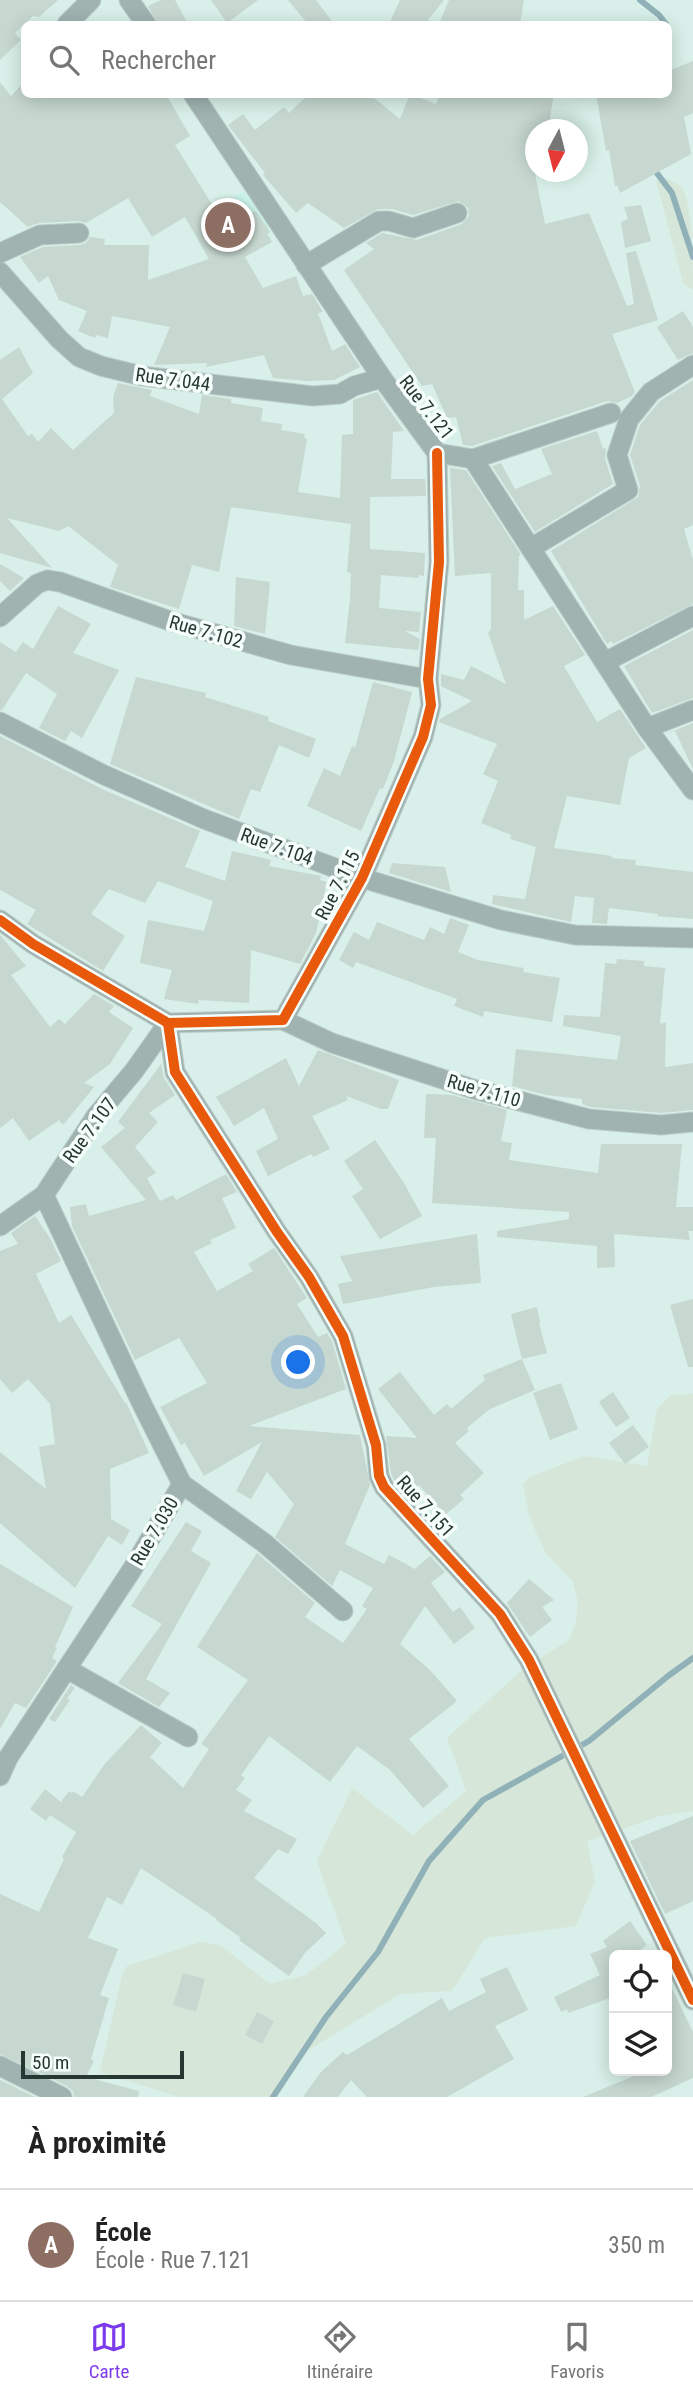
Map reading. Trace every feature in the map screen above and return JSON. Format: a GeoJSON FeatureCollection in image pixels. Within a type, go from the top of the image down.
{"type":"FeatureCollection","features":[{"type":"Feature","properties":{"kind":"street"},"geometry":{"type":"LineString","coordinates":[[70,21],[91,0]]}},
{"type":"Feature","properties":{"kind":"street"},"geometry":{"type":"LineString","coordinates":[[129,0],[144,21]]}},
{"type":"Feature","properties":{"kind":"street","name":"Rue 7.121"},"geometry":{"type":"LineString","coordinates":[[196,98],[382,378],[437,453],[473,459]]}},
{"type":"Feature","properties":{"kind":"street"},"geometry":{"type":"LineString","coordinates":[[306,265],[379,221],[413,228],[457,213]]}},
{"type":"Feature","properties":{"kind":"street"},"geometry":{"type":"LineString","coordinates":[[0,253],[40,235],[79,233]]}},
{"type":"Feature","properties":{"kind":"street","name":"Rue 7.044"},"geometry":{"type":"LineString","coordinates":[[0,272],[79,357],[101,366],[142,376],[313,396],[340,394],[354,386],[382,378]]}},
{"type":"Feature","properties":{"kind":"street"},"geometry":{"type":"LineString","coordinates":[[531,548],[628,490],[617,455],[629,419],[652,392],[693,365]]}},
{"type":"Feature","properties":{"kind":"street"},"geometry":{"type":"LineString","coordinates":[[611,412],[473,459],[647,728],[693,790]]}},
{"type":"Feature","properties":{"kind":"street","name":"Rue 7.115"},"geometry":{"type":"LineString","coordinates":[[283,1020],[362,878],[423,737],[432,705],[428,679],[439,562],[437,453]]}},
{"type":"Feature","properties":{"kind":"street","name":"Rue 7.102"},"geometry":{"type":"LineString","coordinates":[[0,617],[37,584],[47,580],[60,582],[170,621],[291,656],[428,679]]}},
{"type":"Feature","properties":{"kind":"street"},"geometry":{"type":"LineString","coordinates":[[605,663],[693,616]]}},
{"type":"Feature","properties":{"kind":"street"},"geometry":{"type":"LineString","coordinates":[[647,728],[693,710]]}},
{"type":"Feature","properties":{"kind":"street","name":"Rue 7.104"},"geometry":{"type":"LineString","coordinates":[[0,722],[102,774],[204,819],[362,878],[500,920],[575,935],[693,938]]}},
{"type":"Feature","properties":{"kind":"street"},"geometry":{"type":"LineString","coordinates":[[0,920],[33,944],[167,1023],[283,1020]]}},
{"type":"Feature","properties":{"kind":"street","name":"Rue 7.110"},"geometry":{"type":"LineString","coordinates":[[283,1020],[332,1043],[473,1089],[589,1119],[661,1125],[693,1122]]}},
{"type":"Feature","properties":{"kind":"street","name":"Rue 7.107"},"geometry":{"type":"LineString","coordinates":[[0,1226],[44,1195],[96,1116],[134,1071],[167,1023]]}},
{"type":"Feature","properties":{"kind":"street","name":"Rue 7.151"},"geometry":{"type":"LineString","coordinates":[[167,1023],[175,1072],[277,1232],[309,1277],[343,1336],[376,1445],[379,1476],[384,1487],[500,1614],[528,1660],[693,2000]]}},
{"type":"Feature","properties":{"kind":"street","name":"Rue 7.030"},"geometry":{"type":"LineString","coordinates":[[0,1776],[8,1758],[133,1568],[182,1483],[44,1195]]}},
{"type":"Feature","properties":{"kind":"street"},"geometry":{"type":"LineString","coordinates":[[182,1483],[264,1542],[343,1611]]}},
{"type":"Feature","properties":{"kind":"street"},"geometry":{"type":"LineString","coordinates":[[67,1669],[188,1737]]}},
{"type":"Feature","properties":{"kind":"street"},"geometry":{"type":"LineString","coordinates":[[0,2066],[62,2097]]}},
{"type":"Feature","properties":{"kind":"shaded area"},"geometry":{"type":"Polygon","coordinates":[[[663,177],[680,186],[686,196],[692,236],[693,290],[683,283],[656,182],[663,177]]]}},
{"type":"Feature","properties":{"kind":"shaded area"},"geometry":{"type":"Polygon","coordinates":[[[244,191],[271,232],[268,234],[272,242],[212,266],[186,219],[244,191]]]}},
{"type":"Feature","properties":{"kind":"shaded area"},"geometry":{"type":"Polygon","coordinates":[[[693,1394],[693,1811],[660,1816],[587,1841],[595,1881],[576,1926],[485,1938],[452,1991],[400,1994],[307,2051],[292,2065],[276,2097],[179,2097],[100,2072],[122,1975],[127,1966],[201,1942],[220,1945],[270,1984],[306,1975],[346,1944],[317,1861],[352,1788],[413,1835],[466,1791],[447,1738],[523,1669],[569,1640],[576,1621],[578,1602],[573,1582],[545,1552],[529,1516],[523,1484],[530,1477],[584,1456],[647,1466],[657,1409],[671,1395],[693,1394]]]}},
{"type":"Feature","properties":{"kind":"building"},"geometry":{"type":"Polygon","coordinates":[[[0,0],[58,0],[39,17],[33,16],[28,21],[21,21],[21,27],[15,33],[21,40],[0,60],[0,0]]]}},
{"type":"Feature","properties":{"kind":"building"},"geometry":{"type":"Polygon","coordinates":[[[161,0],[175,0],[186,21],[156,21],[148,6],[161,0]]]}},
{"type":"Feature","properties":{"kind":"building"},"geometry":{"type":"Polygon","coordinates":[[[211,0],[258,0],[230,21],[226,21],[211,0]]]}},
{"type":"Feature","properties":{"kind":"building"},"geometry":{"type":"Polygon","coordinates":[[[288,0],[316,0],[332,21],[306,21],[288,0]]]}},
{"type":"Feature","properties":{"kind":"building"},"geometry":{"type":"Polygon","coordinates":[[[400,0],[444,0],[427,21],[390,21],[400,0]]]}},
{"type":"Feature","properties":{"kind":"building"},"geometry":{"type":"Polygon","coordinates":[[[449,0],[524,0],[520,21],[440,21],[449,0]]]}},
{"type":"Feature","properties":{"kind":"building"},"geometry":{"type":"Polygon","coordinates":[[[693,61],[693,113],[684,117],[691,154],[620,193],[618,186],[615,186],[609,150],[606,151],[597,98],[672,98],[672,69],[693,61]]]}},
{"type":"Feature","properties":{"kind":"building"},"geometry":{"type":"Polygon","coordinates":[[[0,82],[11,96],[21,85],[21,98],[168,98],[190,136],[175,145],[226,227],[256,211],[270,232],[267,234],[272,242],[245,257],[263,288],[296,276],[303,296],[312,294],[323,312],[318,313],[332,351],[345,344],[360,367],[334,380],[308,381],[273,378],[264,355],[206,367],[207,363],[154,365],[170,327],[112,316],[108,338],[96,335],[95,338],[78,331],[87,311],[59,300],[48,276],[39,283],[20,257],[43,247],[80,245],[86,243],[90,237],[105,239],[104,245],[149,245],[148,280],[209,259],[185,217],[152,237],[128,198],[86,223],[39,223],[28,227],[0,202],[0,82]]]}},
{"type":"Feature","properties":{"kind":"building"},"geometry":{"type":"Polygon","coordinates":[[[305,98],[374,98],[400,119],[408,98],[420,98],[436,104],[438,98],[553,98],[550,119],[525,119],[525,182],[537,182],[545,224],[589,213],[627,306],[634,304],[626,253],[636,251],[658,320],[612,334],[635,392],[632,396],[617,403],[607,401],[472,446],[463,445],[456,417],[447,418],[432,384],[422,386],[344,270],[374,249],[366,243],[382,233],[417,240],[462,224],[469,216],[468,208],[459,201],[413,215],[392,209],[378,209],[344,228],[308,203],[296,213],[263,175],[265,173],[228,125],[243,114],[255,130],[284,107],[289,113],[305,98]]]}},
{"type":"Feature","properties":{"kind":"building"},"geometry":{"type":"Polygon","coordinates":[[[641,205],[651,241],[625,248],[621,222],[628,219],[624,207],[641,205]]]}},
{"type":"Feature","properties":{"kind":"building"},"geometry":{"type":"Polygon","coordinates":[[[683,311],[693,327],[693,353],[678,360],[657,327],[683,311]]]}},
{"type":"Feature","properties":{"kind":"building"},"geometry":{"type":"Polygon","coordinates":[[[19,347],[33,373],[2,399],[28,436],[32,434],[38,442],[51,428],[73,450],[114,413],[113,397],[118,383],[152,390],[150,396],[199,414],[202,395],[231,399],[231,403],[263,408],[261,421],[282,424],[281,430],[305,434],[304,438],[307,439],[298,492],[340,498],[342,435],[353,434],[353,400],[377,392],[404,431],[393,432],[391,479],[425,479],[426,496],[370,497],[370,549],[425,553],[424,576],[419,575],[419,578],[381,575],[379,608],[421,612],[419,632],[405,631],[420,639],[418,650],[345,643],[350,599],[351,573],[347,572],[351,524],[231,507],[219,572],[192,565],[179,609],[110,587],[118,565],[68,526],[59,531],[7,518],[52,568],[0,553],[0,360],[19,347]]]}},
{"type":"Feature","properties":{"kind":"building"},"geometry":{"type":"Polygon","coordinates":[[[693,380],[693,525],[684,529],[693,560],[693,604],[613,644],[612,641],[607,644],[551,551],[638,497],[640,486],[630,455],[640,425],[660,401],[693,380]]]}},
{"type":"Feature","properties":{"kind":"building"},"geometry":{"type":"Polygon","coordinates":[[[597,431],[603,449],[606,448],[605,459],[613,484],[535,532],[492,466],[501,463],[515,489],[552,474],[541,449],[597,431]]]}},
{"type":"Feature","properties":{"kind":"building"},"geometry":{"type":"Polygon","coordinates":[[[450,468],[466,470],[521,555],[518,590],[524,590],[524,620],[553,606],[585,655],[564,666],[597,722],[620,709],[646,748],[629,758],[620,805],[567,796],[554,848],[636,860],[635,865],[693,872],[693,919],[609,908],[607,924],[592,923],[594,898],[575,896],[571,922],[492,904],[493,895],[525,899],[536,847],[510,839],[511,835],[481,823],[498,781],[483,774],[497,744],[439,722],[472,701],[441,686],[441,674],[464,680],[471,666],[506,684],[488,633],[491,629],[491,573],[455,576],[450,468]]]}},
{"type":"Feature","properties":{"kind":"building"},"geometry":{"type":"Polygon","coordinates":[[[0,564],[24,578],[10,591],[0,581],[0,564]]]}},
{"type":"Feature","properties":{"kind":"building"},"geometry":{"type":"Polygon","coordinates":[[[236,577],[270,582],[265,634],[234,626],[236,577]]]}},
{"type":"Feature","properties":{"kind":"building"},"geometry":{"type":"Polygon","coordinates":[[[58,606],[91,624],[73,653],[119,670],[82,738],[71,731],[65,741],[39,728],[57,694],[26,673],[0,710],[0,642],[16,652],[23,642],[33,649],[58,606]]]}},
{"type":"Feature","properties":{"kind":"building"},"geometry":{"type":"Polygon","coordinates":[[[693,630],[693,698],[652,713],[624,666],[693,630]]]}},
{"type":"Feature","properties":{"kind":"building"},"geometry":{"type":"Polygon","coordinates":[[[136,677],[206,693],[205,697],[269,717],[268,721],[316,739],[309,758],[279,745],[260,792],[251,789],[239,819],[110,764],[136,677]]]}},
{"type":"Feature","properties":{"kind":"building"},"geometry":{"type":"Polygon","coordinates":[[[373,682],[412,692],[394,761],[361,831],[307,806],[324,768],[340,776],[352,746],[355,748],[373,682]]]}},
{"type":"Feature","properties":{"kind":"building"},"geometry":{"type":"Polygon","coordinates":[[[693,723],[693,769],[675,731],[666,734],[693,723]]]}},
{"type":"Feature","properties":{"kind":"building"},"geometry":{"type":"Polygon","coordinates":[[[0,736],[102,789],[200,831],[185,867],[225,881],[232,851],[271,860],[269,866],[321,876],[320,880],[327,882],[316,933],[300,964],[251,950],[249,1003],[199,1000],[198,1004],[164,999],[172,970],[140,963],[148,920],[204,931],[213,901],[158,881],[145,903],[109,889],[91,914],[125,936],[103,971],[27,924],[36,910],[0,890],[0,736]]]}},
{"type":"Feature","properties":{"kind":"building"},"geometry":{"type":"Polygon","coordinates":[[[392,863],[445,867],[451,892],[389,873],[392,863]]]}},
{"type":"Feature","properties":{"kind":"building"},"geometry":{"type":"Polygon","coordinates":[[[450,918],[469,925],[458,952],[478,960],[524,968],[523,972],[560,978],[552,1022],[484,1011],[483,1017],[454,1006],[457,999],[356,962],[353,968],[339,960],[354,932],[369,940],[377,922],[424,940],[430,927],[444,934],[450,918]]]}},
{"type":"Feature","properties":{"kind":"building"},"geometry":{"type":"Polygon","coordinates":[[[0,935],[26,966],[11,975],[50,1027],[59,1019],[65,1024],[94,994],[114,1006],[109,1012],[133,1028],[110,1064],[84,1083],[94,1087],[63,1125],[59,1120],[29,1141],[13,1118],[0,1128],[0,935]]]}},
{"type":"Feature","properties":{"kind":"building"},"geometry":{"type":"Polygon","coordinates":[[[617,959],[644,961],[644,966],[665,968],[660,1024],[666,1022],[665,1067],[693,1063],[693,1110],[661,1113],[591,1107],[582,1104],[582,1099],[546,1095],[512,1086],[516,1049],[617,1060],[621,1036],[563,1026],[564,1015],[600,1017],[605,963],[616,964],[617,959]]]}},
{"type":"Feature","properties":{"kind":"building"},"geometry":{"type":"Polygon","coordinates":[[[318,1050],[399,1080],[388,1109],[346,1096],[348,1100],[312,1116],[330,1149],[313,1157],[311,1154],[268,1176],[256,1151],[278,1139],[264,1108],[234,1126],[216,1097],[286,1058],[299,1086],[318,1050]]]}},
{"type":"Feature","properties":{"kind":"building"},"geometry":{"type":"Polygon","coordinates":[[[161,1064],[164,1078],[175,1095],[149,1113],[158,1122],[135,1147],[156,1173],[147,1178],[160,1201],[173,1195],[176,1200],[226,1174],[237,1192],[222,1198],[236,1228],[210,1240],[212,1243],[194,1252],[217,1291],[253,1271],[248,1264],[274,1248],[307,1298],[297,1304],[318,1337],[327,1333],[332,1341],[346,1389],[249,1426],[360,1435],[370,1485],[345,1544],[384,1564],[389,1555],[415,1569],[430,1556],[445,1572],[431,1583],[453,1612],[460,1607],[475,1628],[454,1644],[425,1606],[400,1644],[430,1670],[457,1701],[409,1739],[449,1786],[423,1808],[390,1770],[357,1746],[330,1782],[269,1736],[241,1775],[245,1778],[236,1790],[252,1800],[244,1811],[297,1839],[288,1854],[278,1849],[254,1878],[326,1933],[305,1953],[289,1976],[239,1940],[241,1938],[217,1919],[141,1868],[122,1905],[107,1897],[88,1938],[118,1949],[100,1995],[109,1998],[91,2059],[94,2061],[86,2077],[139,2091],[138,2097],[74,2097],[73,2091],[67,2086],[0,2054],[0,1894],[39,1912],[64,1859],[62,1857],[76,1832],[50,1815],[46,1821],[30,1809],[45,1789],[61,1802],[69,1791],[82,1797],[104,1765],[141,1725],[162,1743],[150,1757],[183,1788],[209,1749],[201,1744],[248,1680],[197,1647],[257,1553],[315,1603],[305,1617],[343,1643],[367,1609],[362,1606],[373,1588],[340,1570],[332,1586],[275,1537],[294,1504],[267,1472],[251,1499],[236,1491],[262,1442],[204,1476],[185,1443],[181,1445],[160,1407],[207,1383],[179,1338],[135,1360],[72,1226],[70,1207],[86,1204],[89,1216],[146,1200],[101,1147],[125,1128],[118,1122],[161,1064]]]}},
{"type":"Feature","properties":{"kind":"building"},"geometry":{"type":"Polygon","coordinates":[[[426,1094],[452,1095],[507,1110],[501,1141],[512,1143],[509,1160],[598,1173],[601,1144],[682,1144],[676,1207],[693,1207],[693,1231],[688,1231],[690,1240],[614,1234],[615,1267],[597,1268],[597,1246],[497,1237],[497,1231],[569,1219],[569,1212],[432,1203],[436,1138],[424,1138],[426,1094]]]}},
{"type":"Feature","properties":{"kind":"building"},"geometry":{"type":"Polygon","coordinates":[[[375,1140],[422,1216],[380,1239],[352,1196],[363,1189],[344,1161],[375,1140]]]}},
{"type":"Feature","properties":{"kind":"building"},"geometry":{"type":"Polygon","coordinates":[[[35,1216],[61,1261],[36,1274],[59,1323],[71,1315],[126,1402],[149,1453],[110,1469],[111,1519],[130,1530],[122,1545],[108,1536],[75,1588],[0,1523],[0,1452],[46,1489],[39,1447],[55,1444],[50,1404],[28,1379],[12,1393],[0,1379],[0,1251],[18,1244],[11,1233],[35,1216]]]}},
{"type":"Feature","properties":{"kind":"building"},"geometry":{"type":"Polygon","coordinates":[[[477,1234],[481,1283],[434,1287],[343,1304],[338,1284],[352,1281],[340,1256],[477,1234]]]}},
{"type":"Feature","properties":{"kind":"building"},"geometry":{"type":"Polygon","coordinates":[[[693,1299],[693,1367],[688,1367],[670,1305],[693,1299]]]}},
{"type":"Feature","properties":{"kind":"building"},"geometry":{"type":"Polygon","coordinates":[[[537,1307],[547,1353],[522,1359],[511,1314],[537,1307]]]}},
{"type":"Feature","properties":{"kind":"building"},"geometry":{"type":"Polygon","coordinates":[[[522,1359],[535,1390],[490,1409],[467,1428],[469,1431],[455,1443],[484,1473],[460,1495],[464,1499],[445,1515],[419,1485],[410,1495],[394,1480],[391,1473],[386,1436],[417,1438],[378,1389],[400,1372],[434,1415],[447,1404],[451,1409],[485,1380],[483,1375],[522,1359]]]}},
{"type":"Feature","properties":{"kind":"building"},"geometry":{"type":"Polygon","coordinates":[[[561,1383],[578,1429],[550,1440],[533,1393],[561,1383]]]}},
{"type":"Feature","properties":{"kind":"building"},"geometry":{"type":"Polygon","coordinates":[[[613,1392],[630,1418],[616,1427],[599,1402],[613,1392]]]}},
{"type":"Feature","properties":{"kind":"building"},"geometry":{"type":"Polygon","coordinates":[[[633,1425],[649,1447],[625,1464],[609,1443],[633,1425]]]}},
{"type":"Feature","properties":{"kind":"building"},"geometry":{"type":"Polygon","coordinates":[[[186,1522],[202,1531],[191,1551],[211,1563],[146,1679],[170,1693],[159,1707],[118,1683],[162,1624],[131,1606],[186,1522]]]}},
{"type":"Feature","properties":{"kind":"building"},"geometry":{"type":"Polygon","coordinates":[[[0,1564],[73,1607],[55,1647],[57,1648],[52,1658],[57,1661],[26,1708],[15,1703],[0,1729],[0,1564]]]}},
{"type":"Feature","properties":{"kind":"building"},"geometry":{"type":"Polygon","coordinates":[[[529,1579],[554,1600],[542,1607],[552,1620],[530,1637],[507,1603],[529,1579]]]}},
{"type":"Feature","properties":{"kind":"building"},"geometry":{"type":"Polygon","coordinates":[[[71,1685],[75,1688],[67,1698],[70,1700],[55,1722],[49,1719],[71,1685]]]}},
{"type":"Feature","properties":{"kind":"building"},"geometry":{"type":"Polygon","coordinates":[[[693,1816],[693,1901],[665,1914],[630,1841],[693,1816]]]}},
{"type":"Feature","properties":{"kind":"building"},"geometry":{"type":"Polygon","coordinates":[[[630,1921],[647,1945],[640,1950],[609,1950],[609,1998],[568,2013],[567,2009],[561,2012],[554,1997],[600,1975],[590,1954],[607,1947],[603,1941],[630,1921]]]}},
{"type":"Feature","properties":{"kind":"building"},"geometry":{"type":"Polygon","coordinates":[[[507,1967],[528,2010],[495,2026],[514,2059],[447,2097],[367,2097],[351,2080],[338,2097],[303,2097],[321,2072],[343,2052],[347,2055],[442,1998],[449,2011],[486,1992],[480,1979],[507,1967]]]}},
{"type":"Feature","properties":{"kind":"building"},"geometry":{"type":"Polygon","coordinates":[[[183,1973],[205,1979],[196,2012],[173,2005],[183,1973]]]}},
{"type":"Feature","properties":{"kind":"building"},"geometry":{"type":"Polygon","coordinates":[[[672,1988],[693,2032],[693,2078],[651,2097],[583,2097],[634,2076],[672,2076],[672,1988]]]}},
{"type":"Feature","properties":{"kind":"building"},"geometry":{"type":"Polygon","coordinates":[[[257,2012],[274,2021],[262,2044],[245,2035],[257,2012]]]}},
{"type":"Feature","properties":{"kind":"building"},"geometry":{"type":"Polygon","coordinates":[[[0,2080],[35,2097],[0,2097],[0,2080]]]}},
{"type":"Feature","properties":{"kind":"waterway"},"geometry":{"type":"LineString","coordinates":[[640,0],[664,21]]}},
{"type":"Feature","properties":{"kind":"waterway"},"geometry":{"type":"LineString","coordinates":[[653,168],[672,193],[693,257]]}},
{"type":"Feature","properties":{"kind":"waterway"},"geometry":{"type":"LineString","coordinates":[[273,2097],[326,2017],[378,1952],[429,1861],[483,1800],[589,1741],[693,1658]]}},
{"type":"Feature","properties":{"kind":"cycle path"},"geometry":{"type":"LineString","coordinates":[[0,920],[33,944],[168,1023],[283,1020],[362,878],[423,737],[431,705],[428,679],[439,562],[437,453]]}},
{"type":"Feature","properties":{"kind":"cycle path"},"geometry":{"type":"LineString","coordinates":[[168,1023],[175,1072],[277,1232],[309,1277],[343,1336],[376,1445],[379,1476],[384,1487],[500,1614],[529,1660],[693,2000]]}},
{"type":"Feature","properties":{"kind":"place","name":"École"},"geometry":{"type":"Point","coordinates":[228,225]}}]}
